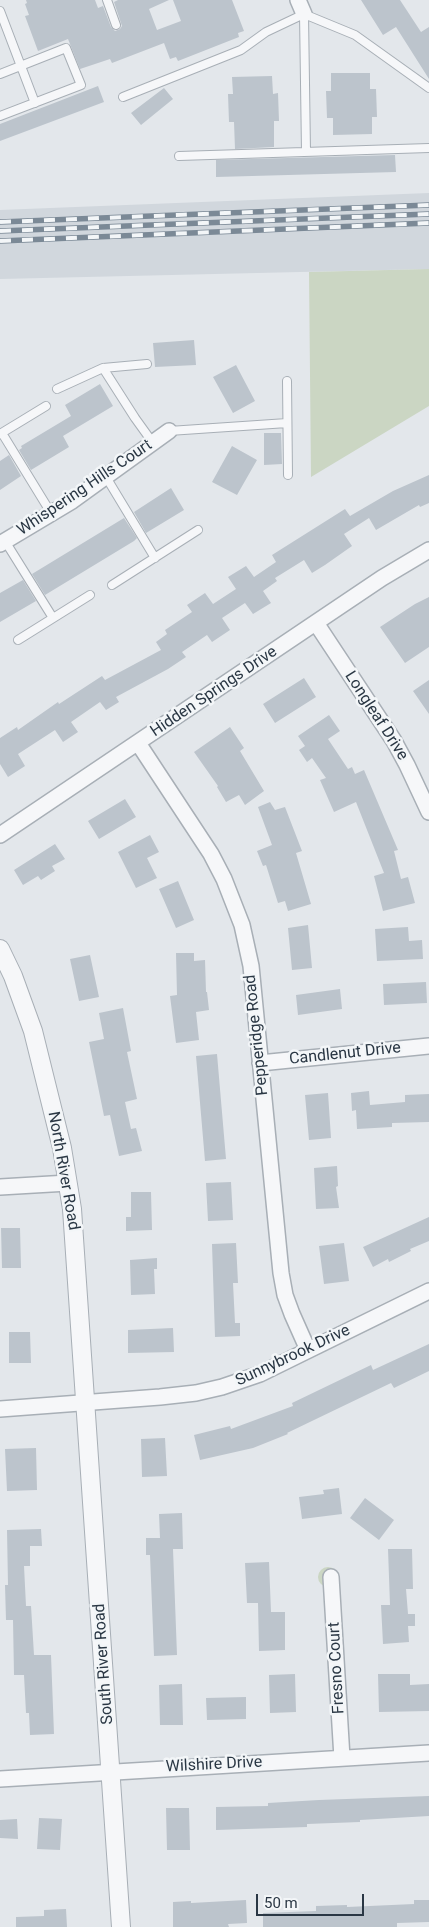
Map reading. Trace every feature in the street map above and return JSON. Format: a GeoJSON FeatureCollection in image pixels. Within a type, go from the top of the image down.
{"type":"FeatureCollection","features":[{"type":"Feature","properties":{"kind":"street","name":"Whispering Hills Court"},"geometry":{"type":"LineString","coordinates":[[2,543],[106,477],[169,432]]}},
{"type":"Feature","properties":{"kind":"street","name":"Hidden Springs Drive"},"geometry":{"type":"LineString","coordinates":[[0,835],[316,623],[429,550]]}},
{"type":"Feature","properties":{"kind":"street","name":"Longleaf Drive"},"geometry":{"type":"LineString","coordinates":[[316,623],[394,741],[411,772],[429,812]]}},
{"type":"Feature","properties":{"kind":"street","name":"Pepperidge Road"},"geometry":{"type":"LineString","coordinates":[[138,743],[211,854],[242,924],[250,966],[281,1272],[285,1295],[308,1350]]}},
{"type":"Feature","properties":{"kind":"street","name":"North River Road"},"geometry":{"type":"LineString","coordinates":[[0,949],[13,976],[33,1031],[62,1148],[75,1232],[87,1402]]}},
{"type":"Feature","properties":{"kind":"street","name":"Candlenut Drive"},"geometry":{"type":"LineString","coordinates":[[260,1063],[429,1046]]}},
{"type":"Feature","properties":{"kind":"street"},"geometry":{"type":"LineString","coordinates":[[0,1187],[68,1183]]}},
{"type":"Feature","properties":{"kind":"street","name":"Sunnybrook Drive"},"geometry":{"type":"LineString","coordinates":[[0,1409],[160,1397],[205,1391],[246,1379],[429,1291]]}},
{"type":"Feature","properties":{"kind":"street","name":"South River Road"},"geometry":{"type":"LineString","coordinates":[[87,1402],[121,1927]]}},
{"type":"Feature","properties":{"kind":"street","name":"Fresno Court"},"geometry":{"type":"LineString","coordinates":[[331,1577],[342,1758]]}},
{"type":"Feature","properties":{"kind":"street","name":"Wilshire Drive"},"geometry":{"type":"LineString","coordinates":[[0,1780],[111,1771],[429,1753]]}},
{"type":"Feature","properties":{"kind":"lane"},"geometry":{"type":"LineString","coordinates":[[107,0],[116,25]]}},
{"type":"Feature","properties":{"kind":"lane"},"geometry":{"type":"LineString","coordinates":[[301,7],[355,35],[429,88]]}},
{"type":"Feature","properties":{"kind":"lane"},"geometry":{"type":"LineString","coordinates":[[123,97],[241,50],[301,7]]}},
{"type":"Feature","properties":{"kind":"lane"},"geometry":{"type":"LineString","coordinates":[[301,7],[306,152]]}},
{"type":"Feature","properties":{"kind":"lane"},"geometry":{"type":"LineString","coordinates":[[0,12],[34,103]]}},
{"type":"Feature","properties":{"kind":"lane"},"geometry":{"type":"LineString","coordinates":[[0,74],[66,48],[81,85],[0,116]]}},
{"type":"Feature","properties":{"kind":"lane"},"geometry":{"type":"LineString","coordinates":[[179,156],[429,148]]}},
{"type":"Feature","properties":{"kind":"lane"},"geometry":{"type":"LineString","coordinates":[[57,389],[103,368],[147,364]]}},
{"type":"Feature","properties":{"kind":"lane"},"geometry":{"type":"LineString","coordinates":[[103,368],[135,418],[154,443]]}},
{"type":"Feature","properties":{"kind":"lane"},"geometry":{"type":"LineString","coordinates":[[287,381],[288,475]]}},
{"type":"Feature","properties":{"kind":"lane"},"geometry":{"type":"LineString","coordinates":[[46,406],[1,433],[51,513]]}},
{"type":"Feature","properties":{"kind":"lane"},"geometry":{"type":"LineString","coordinates":[[169,432],[287,423]]}},
{"type":"Feature","properties":{"kind":"lane"},"geometry":{"type":"LineString","coordinates":[[106,477],[155,558]]}},
{"type":"Feature","properties":{"kind":"lane"},"geometry":{"type":"LineString","coordinates":[[112,585],[198,530]]}},
{"type":"Feature","properties":{"kind":"lane"},"geometry":{"type":"LineString","coordinates":[[2,543],[53,618]]}},
{"type":"Feature","properties":{"kind":"lane"},"geometry":{"type":"LineString","coordinates":[[18,640],[90,595]]}},
{"type":"Feature","properties":{"kind":"shaded area"},"geometry":{"type":"Polygon","coordinates":[[[429,193],[429,269],[0,279],[0,210],[429,193]]]}},
{"type":"Feature","properties":{"kind":"green space"},"geometry":{"type":"Polygon","coordinates":[[[429,269],[429,406],[311,477],[309,272],[429,269]]]}},
{"type":"Feature","properties":{"kind":"green space"},"geometry":{"type":"Polygon","coordinates":[[[328,1567],[335,1570],[338,1577],[335,1584],[328,1587],[321,1584],[318,1577],[321,1570],[328,1567]]]}},
{"type":"Feature","properties":{"kind":"building"},"geometry":{"type":"Polygon","coordinates":[[[26,0],[95,0],[98,8],[103,6],[111,27],[115,31],[122,26],[114,2],[118,0],[169,0],[149,9],[157,30],[181,21],[173,0],[232,0],[244,31],[238,33],[239,37],[178,61],[176,57],[170,59],[164,43],[112,63],[110,59],[80,69],[68,39],[38,51],[25,16],[29,15],[25,4],[27,3],[26,0]]]}},
{"type":"Feature","properties":{"kind":"building"},"geometry":{"type":"Polygon","coordinates":[[[361,0],[400,0],[421,32],[429,27],[429,79],[396,27],[383,35],[361,0]]]}},
{"type":"Feature","properties":{"kind":"building"},"geometry":{"type":"Polygon","coordinates":[[[331,73],[370,73],[370,89],[376,89],[377,117],[372,117],[372,134],[333,135],[333,118],[327,118],[326,91],[331,91],[331,73]]]}},
{"type":"Feature","properties":{"kind":"building"},"geometry":{"type":"Polygon","coordinates":[[[272,76],[273,94],[278,93],[279,121],[274,121],[274,147],[235,149],[234,122],[229,122],[228,94],[233,94],[232,77],[272,76]]]}},
{"type":"Feature","properties":{"kind":"building"},"geometry":{"type":"Polygon","coordinates":[[[98,86],[104,102],[0,141],[0,124],[98,86]]]}},
{"type":"Feature","properties":{"kind":"building"},"geometry":{"type":"Polygon","coordinates":[[[164,88],[173,99],[141,125],[131,113],[164,88]]]}},
{"type":"Feature","properties":{"kind":"building"},"geometry":{"type":"Polygon","coordinates":[[[395,155],[396,172],[216,177],[216,160],[395,155]]]}},
{"type":"Feature","properties":{"kind":"building"},"geometry":{"type":"Polygon","coordinates":[[[194,340],[196,365],[155,367],[153,343],[194,340]]]}},
{"type":"Feature","properties":{"kind":"building"},"geometry":{"type":"Polygon","coordinates":[[[236,365],[255,401],[233,413],[213,377],[236,365]]]}},
{"type":"Feature","properties":{"kind":"building"},"geometry":{"type":"Polygon","coordinates":[[[100,384],[113,406],[63,436],[69,447],[31,470],[19,450],[22,448],[21,446],[71,416],[65,405],[100,384]]]}},
{"type":"Feature","properties":{"kind":"building"},"geometry":{"type":"Polygon","coordinates":[[[264,433],[281,433],[282,464],[264,465],[264,433]]]}},
{"type":"Feature","properties":{"kind":"building"},"geometry":{"type":"Polygon","coordinates":[[[232,446],[257,460],[237,495],[212,482],[232,446]]]}},
{"type":"Feature","properties":{"kind":"building"},"geometry":{"type":"Polygon","coordinates":[[[9,455],[21,476],[0,490],[0,461],[9,455]]]}},
{"type":"Feature","properties":{"kind":"building"},"geometry":{"type":"Polygon","coordinates":[[[429,475],[429,503],[420,507],[419,505],[376,530],[369,518],[344,534],[352,546],[325,565],[312,573],[304,560],[275,578],[277,581],[263,591],[271,603],[253,614],[245,603],[222,618],[230,630],[212,642],[207,635],[182,652],[186,657],[116,697],[119,702],[106,710],[100,702],[71,722],[78,732],[63,742],[55,730],[18,754],[25,766],[8,777],[0,764],[0,738],[17,727],[18,730],[58,702],[59,704],[102,676],[105,680],[161,650],[156,642],[167,634],[165,630],[192,612],[187,605],[205,593],[213,604],[236,589],[228,577],[246,566],[254,577],[276,562],[272,555],[345,509],[350,516],[393,491],[429,475]]]}},
{"type":"Feature","properties":{"kind":"building"},"geometry":{"type":"Polygon","coordinates":[[[171,488],[184,510],[146,533],[134,512],[171,488]]]}},
{"type":"Feature","properties":{"kind":"building"},"geometry":{"type":"Polygon","coordinates":[[[124,518],[137,538],[134,541],[45,595],[32,574],[124,518]]]}},
{"type":"Feature","properties":{"kind":"building"},"geometry":{"type":"Polygon","coordinates":[[[23,580],[36,601],[0,622],[0,593],[23,580]]]}},
{"type":"Feature","properties":{"kind":"building"},"geometry":{"type":"Polygon","coordinates":[[[429,597],[429,647],[405,663],[380,627],[429,597]]]}},
{"type":"Feature","properties":{"kind":"building"},"geometry":{"type":"Polygon","coordinates":[[[304,678],[316,697],[275,723],[263,704],[304,678]]]}},
{"type":"Feature","properties":{"kind":"building"},"geometry":{"type":"Polygon","coordinates":[[[429,680],[429,714],[413,691],[429,680]]]}},
{"type":"Feature","properties":{"kind":"building"},"geometry":{"type":"Polygon","coordinates":[[[329,715],[340,731],[328,739],[348,769],[352,767],[355,774],[364,770],[398,850],[394,851],[401,879],[408,877],[415,903],[383,911],[374,876],[384,873],[356,802],[334,812],[320,780],[326,778],[312,758],[307,762],[299,750],[305,746],[298,736],[329,715]]]}},
{"type":"Feature","properties":{"kind":"building"},"geometry":{"type":"Polygon","coordinates":[[[230,727],[244,748],[240,751],[264,791],[245,805],[239,795],[226,802],[218,786],[194,752],[230,727]]]}},
{"type":"Feature","properties":{"kind":"building"},"geometry":{"type":"Polygon","coordinates":[[[125,799],[136,817],[99,839],[88,821],[125,799]]]}},
{"type":"Feature","properties":{"kind":"building"},"geometry":{"type":"Polygon","coordinates":[[[270,802],[275,810],[285,807],[302,851],[296,853],[311,904],[288,911],[285,901],[278,903],[266,865],[263,866],[257,851],[272,845],[258,807],[270,802]]]}},
{"type":"Feature","properties":{"kind":"building"},"geometry":{"type":"Polygon","coordinates":[[[150,835],[159,852],[147,858],[157,878],[136,888],[118,852],[150,835]]]}},
{"type":"Feature","properties":{"kind":"building"},"geometry":{"type":"Polygon","coordinates":[[[55,844],[65,859],[52,866],[55,871],[41,880],[38,876],[23,885],[14,870],[55,844]]]}},
{"type":"Feature","properties":{"kind":"building"},"geometry":{"type":"Polygon","coordinates":[[[178,881],[194,920],[176,928],[159,889],[178,881]]]}},
{"type":"Feature","properties":{"kind":"building"},"geometry":{"type":"Polygon","coordinates":[[[308,925],[312,968],[292,970],[288,928],[308,925]]]}},
{"type":"Feature","properties":{"kind":"building"},"geometry":{"type":"Polygon","coordinates":[[[408,927],[409,941],[422,940],[423,959],[377,961],[375,929],[408,927]]]}},
{"type":"Feature","properties":{"kind":"building"},"geometry":{"type":"Polygon","coordinates":[[[176,953],[194,953],[194,961],[205,960],[206,992],[209,1010],[196,1012],[199,1040],[176,1043],[170,996],[177,995],[176,953]]]}},
{"type":"Feature","properties":{"kind":"building"},"geometry":{"type":"Polygon","coordinates":[[[90,955],[99,997],[79,1001],[70,959],[90,955]]]}},
{"type":"Feature","properties":{"kind":"building"},"geometry":{"type":"Polygon","coordinates":[[[426,982],[427,1003],[384,1005],[383,984],[426,982]]]}},
{"type":"Feature","properties":{"kind":"building"},"geometry":{"type":"Polygon","coordinates":[[[340,989],[342,1009],[298,1015],[296,995],[340,989]]]}},
{"type":"Feature","properties":{"kind":"building"},"geometry":{"type":"Polygon","coordinates":[[[123,1008],[131,1051],[127,1052],[137,1099],[125,1102],[131,1129],[136,1128],[142,1151],[119,1156],[110,1115],[104,1116],[89,1042],[104,1039],[99,1013],[123,1008]]]}},
{"type":"Feature","properties":{"kind":"building"},"geometry":{"type":"Polygon","coordinates":[[[217,1054],[226,1159],[205,1161],[196,1056],[217,1054]]]}},
{"type":"Feature","properties":{"kind":"building"},"geometry":{"type":"Polygon","coordinates":[[[369,1091],[370,1105],[405,1102],[405,1095],[429,1094],[429,1122],[392,1123],[392,1127],[357,1129],[356,1110],[352,1111],[351,1093],[369,1091]]]}},
{"type":"Feature","properties":{"kind":"building"},"geometry":{"type":"Polygon","coordinates":[[[328,1093],[331,1138],[309,1140],[305,1095],[328,1093]]]}},
{"type":"Feature","properties":{"kind":"building"},"geometry":{"type":"Polygon","coordinates":[[[337,1166],[338,1186],[336,1187],[339,1208],[316,1209],[314,1168],[337,1166]]]}},
{"type":"Feature","properties":{"kind":"building"},"geometry":{"type":"Polygon","coordinates":[[[231,1182],[233,1220],[208,1221],[206,1183],[231,1182]]]}},
{"type":"Feature","properties":{"kind":"building"},"geometry":{"type":"Polygon","coordinates":[[[131,1192],[151,1192],[152,1230],[126,1231],[126,1217],[131,1217],[131,1192]]]}},
{"type":"Feature","properties":{"kind":"building"},"geometry":{"type":"Polygon","coordinates":[[[429,1217],[429,1241],[410,1249],[411,1251],[389,1262],[388,1259],[373,1267],[363,1247],[429,1217]]]}},
{"type":"Feature","properties":{"kind":"building"},"geometry":{"type":"Polygon","coordinates":[[[1,1228],[20,1228],[21,1268],[2,1268],[1,1228]]]}},
{"type":"Feature","properties":{"kind":"building"},"geometry":{"type":"Polygon","coordinates":[[[236,1243],[238,1283],[233,1283],[235,1323],[240,1323],[240,1336],[215,1337],[212,1244],[236,1243]]]}},
{"type":"Feature","properties":{"kind":"building"},"geometry":{"type":"Polygon","coordinates":[[[344,1243],[349,1281],[324,1284],[319,1246],[344,1243]]]}},
{"type":"Feature","properties":{"kind":"building"},"geometry":{"type":"Polygon","coordinates":[[[157,1258],[157,1269],[154,1269],[155,1294],[131,1295],[130,1260],[157,1258]]]}},
{"type":"Feature","properties":{"kind":"building"},"geometry":{"type":"Polygon","coordinates":[[[173,1328],[174,1352],[128,1353],[128,1330],[173,1328]]]}},
{"type":"Feature","properties":{"kind":"building"},"geometry":{"type":"Polygon","coordinates":[[[9,1332],[30,1332],[31,1363],[9,1363],[9,1332]]]}},
{"type":"Feature","properties":{"kind":"building"},"geometry":{"type":"Polygon","coordinates":[[[429,1344],[429,1371],[394,1388],[391,1383],[288,1434],[253,1448],[200,1460],[194,1435],[230,1426],[231,1429],[293,1406],[292,1403],[371,1365],[373,1370],[429,1344]]]}},
{"type":"Feature","properties":{"kind":"building"},"geometry":{"type":"Polygon","coordinates":[[[165,1438],[167,1476],[142,1477],[141,1439],[165,1438]]]}},
{"type":"Feature","properties":{"kind":"building"},"geometry":{"type":"Polygon","coordinates":[[[36,1448],[37,1490],[7,1491],[5,1449],[36,1448]]]}},
{"type":"Feature","properties":{"kind":"building"},"geometry":{"type":"Polygon","coordinates":[[[339,1488],[342,1514],[302,1519],[299,1497],[324,1494],[323,1490],[339,1488]]]}},
{"type":"Feature","properties":{"kind":"building"},"geometry":{"type":"Polygon","coordinates":[[[365,1498],[394,1520],[379,1540],[350,1518],[365,1498]]]}},
{"type":"Feature","properties":{"kind":"building"},"geometry":{"type":"Polygon","coordinates":[[[182,1513],[183,1549],[173,1549],[177,1655],[154,1656],[150,1555],[146,1555],[146,1538],[160,1538],[159,1514],[182,1513]]]}},
{"type":"Feature","properties":{"kind":"building"},"geometry":{"type":"Polygon","coordinates":[[[41,1529],[42,1546],[30,1546],[30,1566],[24,1566],[26,1606],[31,1606],[34,1655],[51,1655],[54,1734],[30,1735],[29,1713],[26,1713],[24,1675],[14,1675],[13,1620],[6,1620],[5,1585],[8,1585],[7,1530],[41,1529]]]}},
{"type":"Feature","properties":{"kind":"building"},"geometry":{"type":"Polygon","coordinates":[[[388,1549],[412,1549],[413,1589],[406,1589],[408,1614],[415,1614],[415,1626],[408,1626],[409,1642],[383,1644],[381,1605],[390,1605],[388,1549]]]}},
{"type":"Feature","properties":{"kind":"building"},"geometry":{"type":"Polygon","coordinates":[[[269,1562],[271,1612],[285,1612],[285,1650],[259,1651],[258,1603],[247,1603],[245,1563],[269,1562]]]}},
{"type":"Feature","properties":{"kind":"building"},"geometry":{"type":"Polygon","coordinates":[[[295,1674],[296,1712],[270,1713],[269,1675],[295,1674]]]}},
{"type":"Feature","properties":{"kind":"building"},"geometry":{"type":"Polygon","coordinates":[[[378,1674],[410,1674],[410,1685],[429,1684],[429,1711],[379,1712],[378,1674]]]}},
{"type":"Feature","properties":{"kind":"building"},"geometry":{"type":"Polygon","coordinates":[[[182,1684],[183,1725],[160,1725],[159,1685],[182,1684]]]}},
{"type":"Feature","properties":{"kind":"building"},"geometry":{"type":"Polygon","coordinates":[[[246,1697],[246,1719],[207,1720],[206,1698],[246,1697]]]}},
{"type":"Feature","properties":{"kind":"building"},"geometry":{"type":"Polygon","coordinates":[[[429,1796],[429,1816],[307,1824],[307,1827],[216,1830],[216,1807],[268,1806],[268,1803],[429,1796]]]}},
{"type":"Feature","properties":{"kind":"building"},"geometry":{"type":"Polygon","coordinates":[[[166,1808],[189,1808],[190,1850],[167,1850],[166,1808]]]}},
{"type":"Feature","properties":{"kind":"building"},"geometry":{"type":"Polygon","coordinates":[[[39,1818],[62,1819],[60,1850],[37,1849],[39,1818]]]}},
{"type":"Feature","properties":{"kind":"building"},"geometry":{"type":"Polygon","coordinates":[[[17,1819],[18,1839],[0,1838],[0,1820],[17,1819]]]}},
{"type":"Feature","properties":{"kind":"building"},"geometry":{"type":"Polygon","coordinates":[[[246,1900],[247,1923],[228,1924],[229,1927],[173,1927],[173,1902],[246,1900]]]}},
{"type":"Feature","properties":{"kind":"building"},"geometry":{"type":"Polygon","coordinates":[[[414,1900],[429,1900],[429,1922],[397,1923],[397,1927],[263,1927],[263,1913],[316,1911],[316,1906],[347,1905],[347,1907],[414,1904],[414,1900]]]}},
{"type":"Feature","properties":{"kind":"building"},"geometry":{"type":"Polygon","coordinates":[[[66,1909],[67,1927],[16,1927],[16,1917],[44,1916],[44,1910],[66,1909]]]}},
{"type":"Feature","properties":{"kind":"railway"},"geometry":{"type":"LineString","coordinates":[[0,222],[429,205]]}},
{"type":"Feature","properties":{"kind":"railway"},"geometry":{"type":"LineString","coordinates":[[0,231],[429,214]]}},
{"type":"Feature","properties":{"kind":"railway"},"geometry":{"type":"LineString","coordinates":[[0,241],[429,223]]}}]}
